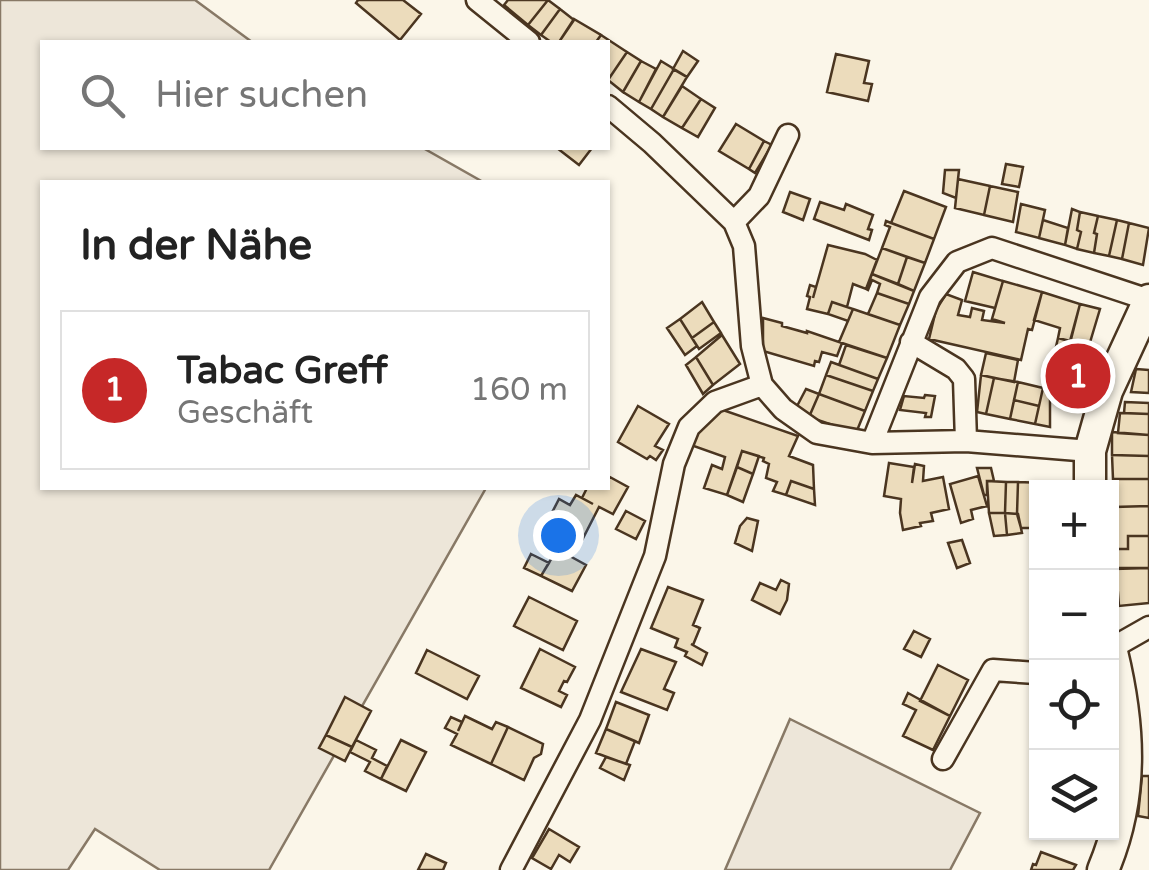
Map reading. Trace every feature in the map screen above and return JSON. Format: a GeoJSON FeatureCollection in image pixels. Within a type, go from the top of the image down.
{"type":"FeatureCollection","features":[{"type":"Feature","properties":{"kind":"main road"},"geometry":{"type":"LineString","coordinates":[[1090,480],[1090,451],[1107,391],[1149,300]]}},
{"type":"Feature","properties":{"kind":"main road"},"geometry":{"type":"LineString","coordinates":[[1103,870],[1125,798],[1127,734],[1112,660]]}},
{"type":"Feature","properties":{"kind":"street"},"geometry":{"type":"LineString","coordinates":[[477,0],[527,40]]}},
{"type":"Feature","properties":{"kind":"street"},"geometry":{"type":"LineString","coordinates":[[610,108],[734,222],[744,246],[752,346],[762,385],[783,410],[817,432],[872,442],[966,441],[1090,451]]}},
{"type":"Feature","properties":{"kind":"street"},"geometry":{"type":"LineString","coordinates":[[734,222],[759,196],[788,136]]}},
{"type":"Feature","properties":{"kind":"street"},"geometry":{"type":"LineString","coordinates":[[872,442],[930,297],[957,262],[992,248],[1149,300]]}},
{"type":"Feature","properties":{"kind":"street"},"geometry":{"type":"LineString","coordinates":[[910,342],[956,369],[964,379],[966,441]]}},
{"type":"Feature","properties":{"kind":"street"},"geometry":{"type":"LineString","coordinates":[[511,870],[590,720],[655,556],[674,464],[689,427],[715,402],[762,385]]}},
{"type":"Feature","properties":{"kind":"street"},"geometry":{"type":"LineString","coordinates":[[1119,652],[1149,627]]}},
{"type":"Feature","properties":{"kind":"street"},"geometry":{"type":"LineString","coordinates":[[942,759],[993,670],[1029,672]]}},
{"type":"Feature","properties":{"kind":"shaded area"},"geometry":{"type":"Polygon","coordinates":[[[0,0],[195,0],[249,40],[40,40],[40,150],[427,150],[479,180],[40,180],[40,490],[485,490],[269,870],[160,870],[95,829],[68,870],[0,870],[0,0]]]}},
{"type":"Feature","properties":{"kind":"shaded area"},"geometry":{"type":"Polygon","coordinates":[[[790,719],[980,813],[950,870],[725,870],[790,719]]]}},
{"type":"Feature","properties":{"kind":"building"},"geometry":{"type":"Polygon","coordinates":[[[403,0],[421,14],[400,40],[356,3],[403,0]]]}},
{"type":"Feature","properties":{"kind":"building"},"geometry":{"type":"Polygon","coordinates":[[[508,0],[548,0],[528,25],[504,5],[508,0]]]}},
{"type":"Feature","properties":{"kind":"building"},"geometry":{"type":"Polygon","coordinates":[[[548,0],[560,9],[541,35],[528,25],[548,0]]]}},
{"type":"Feature","properties":{"kind":"building"},"geometry":{"type":"Polygon","coordinates":[[[560,9],[574,20],[560,40],[548,40],[541,35],[560,9]]]}},
{"type":"Feature","properties":{"kind":"building"},"geometry":{"type":"Polygon","coordinates":[[[574,19],[601,35],[597,40],[560,40],[574,19]]]}},
{"type":"Feature","properties":{"kind":"building"},"geometry":{"type":"Polygon","coordinates":[[[610,41],[627,52],[610,77],[610,41]]]}},
{"type":"Feature","properties":{"kind":"building"},"geometry":{"type":"Polygon","coordinates":[[[683,51],[698,61],[687,77],[673,69],[683,51]]]}},
{"type":"Feature","properties":{"kind":"building"},"geometry":{"type":"Polygon","coordinates":[[[627,52],[641,61],[623,92],[610,77],[627,52]]]}},
{"type":"Feature","properties":{"kind":"building"},"geometry":{"type":"Polygon","coordinates":[[[836,54],[869,61],[864,83],[872,84],[868,101],[827,92],[836,54]]]}},
{"type":"Feature","properties":{"kind":"building"},"geometry":{"type":"Polygon","coordinates":[[[641,61],[656,69],[639,102],[623,92],[641,61]]]}},
{"type":"Feature","properties":{"kind":"building"},"geometry":{"type":"Polygon","coordinates":[[[661,61],[674,69],[651,109],[639,102],[661,61]]]}},
{"type":"Feature","properties":{"kind":"building"},"geometry":{"type":"Polygon","coordinates":[[[674,69],[687,77],[663,117],[651,109],[674,69]]]}},
{"type":"Feature","properties":{"kind":"building"},"geometry":{"type":"Polygon","coordinates":[[[682,86],[701,99],[682,128],[663,117],[682,86]]]}},
{"type":"Feature","properties":{"kind":"building"},"geometry":{"type":"Polygon","coordinates":[[[701,99],[715,108],[698,137],[682,128],[701,99]]]}},
{"type":"Feature","properties":{"kind":"building"},"geometry":{"type":"Polygon","coordinates":[[[736,124],[764,141],[749,169],[719,151],[736,124]]]}},
{"type":"Feature","properties":{"kind":"building"},"geometry":{"type":"Polygon","coordinates":[[[764,141],[772,145],[755,173],[749,169],[764,141]]]}},
{"type":"Feature","properties":{"kind":"building"},"geometry":{"type":"Polygon","coordinates":[[[560,150],[590,150],[579,165],[560,150]]]}},
{"type":"Feature","properties":{"kind":"building"},"geometry":{"type":"Polygon","coordinates":[[[1006,164],[1023,167],[1019,187],[1002,184],[1006,164]]]}},
{"type":"Feature","properties":{"kind":"building"},"geometry":{"type":"Polygon","coordinates":[[[945,170],[959,170],[956,198],[943,193],[945,170]]]}},
{"type":"Feature","properties":{"kind":"building"},"geometry":{"type":"Polygon","coordinates":[[[958,179],[990,186],[984,215],[955,208],[958,179]]]}},
{"type":"Feature","properties":{"kind":"building"},"geometry":{"type":"Polygon","coordinates":[[[990,186],[1018,192],[1013,222],[984,215],[990,186]]]}},
{"type":"Feature","properties":{"kind":"building"},"geometry":{"type":"Polygon","coordinates":[[[904,191],[946,207],[934,239],[891,223],[904,191]]]}},
{"type":"Feature","properties":{"kind":"building"},"geometry":{"type":"Polygon","coordinates":[[[790,192],[810,199],[803,220],[783,212],[790,192]]]}},
{"type":"Feature","properties":{"kind":"building"},"geometry":{"type":"Polygon","coordinates":[[[820,202],[844,210],[846,204],[873,215],[869,240],[814,219],[820,202]]]}},
{"type":"Feature","properties":{"kind":"building"},"geometry":{"type":"Polygon","coordinates":[[[1021,204],[1045,210],[1039,238],[1016,232],[1021,204]]]}},
{"type":"Feature","properties":{"kind":"building"},"geometry":{"type":"Polygon","coordinates":[[[1072,209],[1080,212],[1077,249],[1065,245],[1072,209]]]}},
{"type":"Feature","properties":{"kind":"building"},"geometry":{"type":"Polygon","coordinates":[[[1080,212],[1098,216],[1094,253],[1077,249],[1080,212]]]}},
{"type":"Feature","properties":{"kind":"building"},"geometry":{"type":"Polygon","coordinates":[[[1098,216],[1117,220],[1109,256],[1094,253],[1098,216]]]}},
{"type":"Feature","properties":{"kind":"building"},"geometry":{"type":"Polygon","coordinates":[[[1043,220],[1068,228],[1065,245],[1039,238],[1043,220]]]}},
{"type":"Feature","properties":{"kind":"building"},"geometry":{"type":"Polygon","coordinates":[[[1117,220],[1129,223],[1122,259],[1109,256],[1117,220]]]}},
{"type":"Feature","properties":{"kind":"building"},"geometry":{"type":"Polygon","coordinates":[[[886,221],[934,239],[925,263],[882,248],[890,227],[885,225],[886,221]]]}},
{"type":"Feature","properties":{"kind":"building"},"geometry":{"type":"Polygon","coordinates":[[[1129,223],[1149,228],[1143,265],[1122,259],[1129,223]]]}},
{"type":"Feature","properties":{"kind":"building"},"geometry":{"type":"Polygon","coordinates":[[[828,245],[877,260],[866,289],[853,284],[847,307],[832,302],[828,314],[807,309],[807,296],[810,285],[816,287],[813,298],[828,245]]]}},
{"type":"Feature","properties":{"kind":"building"},"geometry":{"type":"Polygon","coordinates":[[[882,248],[907,257],[898,284],[872,274],[882,248]]]}},
{"type":"Feature","properties":{"kind":"building"},"geometry":{"type":"Polygon","coordinates":[[[907,257],[925,263],[914,291],[898,284],[907,257]]]}},
{"type":"Feature","properties":{"kind":"building"},"geometry":{"type":"Polygon","coordinates":[[[973,272],[1003,281],[995,308],[965,301],[973,272]]]}},
{"type":"Feature","properties":{"kind":"building"},"geometry":{"type":"Polygon","coordinates":[[[872,274],[914,291],[909,304],[877,293],[880,284],[872,280],[866,289],[872,274]]]}},
{"type":"Feature","properties":{"kind":"building"},"geometry":{"type":"Polygon","coordinates":[[[1003,281],[1042,292],[1021,360],[929,339],[936,310],[946,294],[962,300],[958,315],[970,317],[972,308],[984,311],[982,320],[1005,323],[992,319],[1003,281]]]}},
{"type":"Feature","properties":{"kind":"building"},"geometry":{"type":"Polygon","coordinates":[[[1042,292],[1080,304],[1070,341],[1058,338],[1060,328],[1034,320],[1042,292]]]}},
{"type":"Feature","properties":{"kind":"building"},"geometry":{"type":"Polygon","coordinates":[[[877,293],[909,304],[900,325],[868,314],[877,293]]]}},
{"type":"Feature","properties":{"kind":"building"},"geometry":{"type":"Polygon","coordinates":[[[702,302],[714,322],[692,338],[680,319],[702,302]]]}},
{"type":"Feature","properties":{"kind":"building"},"geometry":{"type":"Polygon","coordinates":[[[832,302],[853,309],[848,321],[828,314],[832,302]]]}},
{"type":"Feature","properties":{"kind":"building"},"geometry":{"type":"Polygon","coordinates":[[[1080,304],[1100,309],[1085,359],[1067,355],[1080,304]]]}},
{"type":"Feature","properties":{"kind":"building"},"geometry":{"type":"Polygon","coordinates":[[[853,309],[900,325],[887,358],[839,342],[853,309]]]}},
{"type":"Feature","properties":{"kind":"building"},"geometry":{"type":"Polygon","coordinates":[[[763,318],[842,343],[837,356],[822,352],[814,366],[763,351],[763,318]]]}},
{"type":"Feature","properties":{"kind":"building"},"geometry":{"type":"Polygon","coordinates":[[[680,319],[697,346],[685,355],[667,328],[680,319]]]}},
{"type":"Feature","properties":{"kind":"building"},"geometry":{"type":"Polygon","coordinates":[[[714,322],[721,333],[699,349],[692,338],[714,322]]]}},
{"type":"Feature","properties":{"kind":"building"},"geometry":{"type":"Polygon","coordinates":[[[722,335],[740,364],[713,385],[696,357],[722,335]]]}},
{"type":"Feature","properties":{"kind":"building"},"geometry":{"type":"Polygon","coordinates":[[[1058,338],[1069,341],[1066,362],[1053,360],[1058,338]]]}},
{"type":"Feature","properties":{"kind":"building"},"geometry":{"type":"Polygon","coordinates":[[[846,345],[887,358],[878,379],[839,365],[846,345]]]}},
{"type":"Feature","properties":{"kind":"building"},"geometry":{"type":"Polygon","coordinates":[[[986,353],[1018,360],[1014,382],[981,375],[986,353]]]}},
{"type":"Feature","properties":{"kind":"building"},"geometry":{"type":"Polygon","coordinates":[[[1067,355],[1102,361],[1090,396],[1062,391],[1067,355]]]}},
{"type":"Feature","properties":{"kind":"building"},"geometry":{"type":"Polygon","coordinates":[[[696,357],[713,385],[703,394],[686,365],[696,357]]]}},
{"type":"Feature","properties":{"kind":"building"},"geometry":{"type":"Polygon","coordinates":[[[831,362],[878,379],[873,391],[826,375],[831,362]]]}},
{"type":"Feature","properties":{"kind":"building"},"geometry":{"type":"Polygon","coordinates":[[[1136,369],[1149,370],[1149,393],[1131,392],[1136,369]]]}},
{"type":"Feature","properties":{"kind":"building"},"geometry":{"type":"Polygon","coordinates":[[[826,375],[873,391],[865,411],[819,394],[826,375]]]}},
{"type":"Feature","properties":{"kind":"building"},"geometry":{"type":"Polygon","coordinates":[[[981,375],[994,378],[986,414],[977,412],[981,375]]]}},
{"type":"Feature","properties":{"kind":"building"},"geometry":{"type":"Polygon","coordinates":[[[994,378],[1018,382],[1010,419],[986,414],[994,378]]]}},
{"type":"Feature","properties":{"kind":"building"},"geometry":{"type":"Polygon","coordinates":[[[1018,382],[1043,388],[1039,406],[1014,400],[1018,382]]]}},
{"type":"Feature","properties":{"kind":"building"},"geometry":{"type":"Polygon","coordinates":[[[1043,388],[1050,390],[1050,427],[1035,424],[1043,388]]]}},
{"type":"Feature","properties":{"kind":"building"},"geometry":{"type":"Polygon","coordinates":[[[806,389],[819,394],[809,417],[796,408],[806,389]]]}},
{"type":"Feature","properties":{"kind":"building"},"geometry":{"type":"Polygon","coordinates":[[[819,394],[865,411],[856,433],[809,417],[819,394]]]}},
{"type":"Feature","properties":{"kind":"building"},"geometry":{"type":"Polygon","coordinates":[[[904,396],[935,396],[931,417],[900,410],[904,396]]]}},
{"type":"Feature","properties":{"kind":"building"},"geometry":{"type":"Polygon","coordinates":[[[1014,400],[1039,406],[1035,424],[1010,419],[1014,400]]]}},
{"type":"Feature","properties":{"kind":"building"},"geometry":{"type":"Polygon","coordinates":[[[1125,402],[1149,403],[1149,414],[1124,413],[1125,402]]]}},
{"type":"Feature","properties":{"kind":"building"},"geometry":{"type":"Polygon","coordinates":[[[638,406],[669,424],[655,446],[663,450],[656,460],[618,442],[638,406]]]}},
{"type":"Feature","properties":{"kind":"building"},"geometry":{"type":"Polygon","coordinates":[[[720,409],[798,436],[789,456],[813,465],[814,489],[791,481],[786,495],[773,491],[777,482],[766,478],[769,464],[764,458],[742,451],[727,495],[704,488],[712,465],[722,469],[725,457],[688,444],[720,409]]]}},
{"type":"Feature","properties":{"kind":"building"},"geometry":{"type":"Polygon","coordinates":[[[1120,413],[1149,414],[1149,435],[1118,433],[1120,413]]]}},
{"type":"Feature","properties":{"kind":"building"},"geometry":{"type":"Polygon","coordinates":[[[1112,432],[1149,435],[1149,456],[1112,455],[1112,432]]]}},
{"type":"Feature","properties":{"kind":"building"},"geometry":{"type":"Polygon","coordinates":[[[742,451],[759,456],[753,474],[737,467],[742,451]]]}},
{"type":"Feature","properties":{"kind":"building"},"geometry":{"type":"Polygon","coordinates":[[[1112,455],[1149,456],[1149,479],[1113,479],[1112,455]]]}},
{"type":"Feature","properties":{"kind":"building"},"geometry":{"type":"Polygon","coordinates":[[[889,463],[914,467],[912,483],[915,464],[924,466],[923,481],[943,477],[949,509],[931,513],[933,521],[903,530],[901,499],[884,496],[889,463]]]}},
{"type":"Feature","properties":{"kind":"building"},"geometry":{"type":"Polygon","coordinates":[[[737,467],[753,474],[743,502],[727,495],[737,467]]]}},
{"type":"Feature","properties":{"kind":"building"},"geometry":{"type":"Polygon","coordinates":[[[977,468],[991,468],[994,481],[987,481],[987,495],[984,495],[977,468]]]}},
{"type":"Feature","properties":{"kind":"building"},"geometry":{"type":"Polygon","coordinates":[[[978,476],[987,506],[971,510],[973,519],[961,523],[950,484],[978,476]]]}},
{"type":"Feature","properties":{"kind":"building"},"geometry":{"type":"Polygon","coordinates":[[[610,477],[628,487],[613,514],[599,507],[577,550],[542,532],[559,499],[570,505],[576,495],[593,504],[582,498],[586,490],[610,490],[610,477]]]}},
{"type":"Feature","properties":{"kind":"building"},"geometry":{"type":"Polygon","coordinates":[[[1149,479],[1149,506],[1119,507],[1119,480],[1113,480],[1149,479]]]}},
{"type":"Feature","properties":{"kind":"building"},"geometry":{"type":"Polygon","coordinates":[[[791,481],[814,489],[815,505],[786,495],[791,481]]]}},
{"type":"Feature","properties":{"kind":"building"},"geometry":{"type":"Polygon","coordinates":[[[987,481],[1006,482],[1005,513],[989,513],[987,481]]]}},
{"type":"Feature","properties":{"kind":"building"},"geometry":{"type":"Polygon","coordinates":[[[1006,482],[1018,482],[1017,514],[1005,513],[1006,482]]]}},
{"type":"Feature","properties":{"kind":"building"},"geometry":{"type":"Polygon","coordinates":[[[1018,482],[1029,482],[1029,528],[1021,528],[1017,514],[1018,482]]]}},
{"type":"Feature","properties":{"kind":"building"},"geometry":{"type":"Polygon","coordinates":[[[1149,506],[1149,536],[1128,536],[1128,549],[1119,549],[1119,507],[1149,506]]]}},
{"type":"Feature","properties":{"kind":"building"},"geometry":{"type":"Polygon","coordinates":[[[626,511],[645,521],[636,539],[616,529],[626,511]]]}},
{"type":"Feature","properties":{"kind":"building"},"geometry":{"type":"Polygon","coordinates":[[[989,513],[1005,513],[1007,535],[994,536],[989,513]]]}},
{"type":"Feature","properties":{"kind":"building"},"geometry":{"type":"Polygon","coordinates":[[[1005,513],[1018,514],[1022,533],[1007,535],[1005,513]]]}},
{"type":"Feature","properties":{"kind":"building"},"geometry":{"type":"Polygon","coordinates":[[[747,518],[758,521],[752,551],[735,543],[747,518]]]}},
{"type":"Feature","properties":{"kind":"building"},"geometry":{"type":"Polygon","coordinates":[[[1128,536],[1149,536],[1149,568],[1119,569],[1119,549],[1128,549],[1128,536]]]}},
{"type":"Feature","properties":{"kind":"building"},"geometry":{"type":"Polygon","coordinates":[[[962,540],[970,563],[957,568],[948,543],[962,540]]]}},
{"type":"Feature","properties":{"kind":"building"},"geometry":{"type":"Polygon","coordinates":[[[557,549],[586,565],[572,591],[541,576],[557,549]]]}},
{"type":"Feature","properties":{"kind":"building"},"geometry":{"type":"Polygon","coordinates":[[[531,554],[549,563],[541,576],[524,568],[531,554]]]}},
{"type":"Feature","properties":{"kind":"building"},"geometry":{"type":"Polygon","coordinates":[[[1119,568],[1149,568],[1149,603],[1119,606],[1119,568]]]}},
{"type":"Feature","properties":{"kind":"building"},"geometry":{"type":"Polygon","coordinates":[[[781,580],[789,584],[780,614],[752,600],[760,583],[776,590],[781,580]]]}},
{"type":"Feature","properties":{"kind":"building"},"geometry":{"type":"Polygon","coordinates":[[[668,587],[703,600],[693,625],[700,628],[691,644],[707,653],[702,665],[675,647],[678,639],[651,628],[668,587]]]}},
{"type":"Feature","properties":{"kind":"building"},"geometry":{"type":"Polygon","coordinates":[[[529,597],[577,621],[563,650],[514,626],[529,597]]]}},
{"type":"Feature","properties":{"kind":"building"},"geometry":{"type":"Polygon","coordinates":[[[914,631],[930,639],[921,657],[904,649],[914,631]]]}},
{"type":"Feature","properties":{"kind":"building"},"geometry":{"type":"Polygon","coordinates":[[[540,649],[575,667],[559,691],[567,695],[561,707],[521,688],[540,649]]]}},
{"type":"Feature","properties":{"kind":"building"},"geometry":{"type":"Polygon","coordinates":[[[641,649],[676,662],[664,689],[674,693],[667,710],[621,692],[641,649]]]}},
{"type":"Feature","properties":{"kind":"building"},"geometry":{"type":"Polygon","coordinates":[[[427,650],[479,676],[467,699],[416,673],[427,650]]]}},
{"type":"Feature","properties":{"kind":"building"},"geometry":{"type":"Polygon","coordinates":[[[938,665],[968,680],[950,716],[920,701],[938,665]]]}},
{"type":"Feature","properties":{"kind":"building"},"geometry":{"type":"Polygon","coordinates":[[[908,693],[950,716],[933,750],[903,736],[916,710],[903,704],[908,693]]]}},
{"type":"Feature","properties":{"kind":"building"},"geometry":{"type":"Polygon","coordinates":[[[345,697],[371,711],[352,747],[326,735],[345,697]]]}},
{"type":"Feature","properties":{"kind":"building"},"geometry":{"type":"Polygon","coordinates":[[[616,702],[649,715],[639,743],[606,729],[616,702]]]}},
{"type":"Feature","properties":{"kind":"building"},"geometry":{"type":"Polygon","coordinates":[[[465,716],[492,729],[496,722],[508,727],[491,764],[451,745],[457,734],[445,728],[451,717],[462,722],[458,731],[465,716]]]}},
{"type":"Feature","properties":{"kind":"building"},"geometry":{"type":"Polygon","coordinates":[[[508,727],[543,744],[524,780],[491,764],[508,727]]]}},
{"type":"Feature","properties":{"kind":"building"},"geometry":{"type":"Polygon","coordinates":[[[606,729],[635,741],[626,764],[596,753],[606,729]]]}},
{"type":"Feature","properties":{"kind":"building"},"geometry":{"type":"Polygon","coordinates":[[[326,735],[352,747],[345,761],[319,748],[326,735]]]}},
{"type":"Feature","properties":{"kind":"building"},"geometry":{"type":"Polygon","coordinates":[[[356,740],[376,750],[372,758],[387,766],[381,779],[365,771],[370,762],[350,752],[356,740]]]}},
{"type":"Feature","properties":{"kind":"building"},"geometry":{"type":"Polygon","coordinates":[[[401,740],[426,752],[406,791],[381,779],[401,740]]]}},
{"type":"Feature","properties":{"kind":"building"},"geometry":{"type":"Polygon","coordinates":[[[606,757],[630,765],[624,780],[600,768],[606,757]]]}},
{"type":"Feature","properties":{"kind":"building"},"geometry":{"type":"Polygon","coordinates":[[[1142,776],[1149,776],[1149,818],[1138,816],[1142,776]]]}},
{"type":"Feature","properties":{"kind":"building"},"geometry":{"type":"Polygon","coordinates":[[[549,829],[579,847],[570,862],[559,855],[551,869],[532,858],[549,829]]]}},
{"type":"Feature","properties":{"kind":"building"},"geometry":{"type":"Polygon","coordinates":[[[1041,852],[1076,865],[1073,870],[1031,870],[1041,852]]]}},
{"type":"Feature","properties":{"kind":"building"},"geometry":{"type":"Polygon","coordinates":[[[426,854],[446,863],[443,870],[418,870],[426,854]]]}},
{"type":"Feature","properties":{"kind":"place","name":"Tabac Greff"},"geometry":{"type":"Point","coordinates":[1078,376]}}]}
